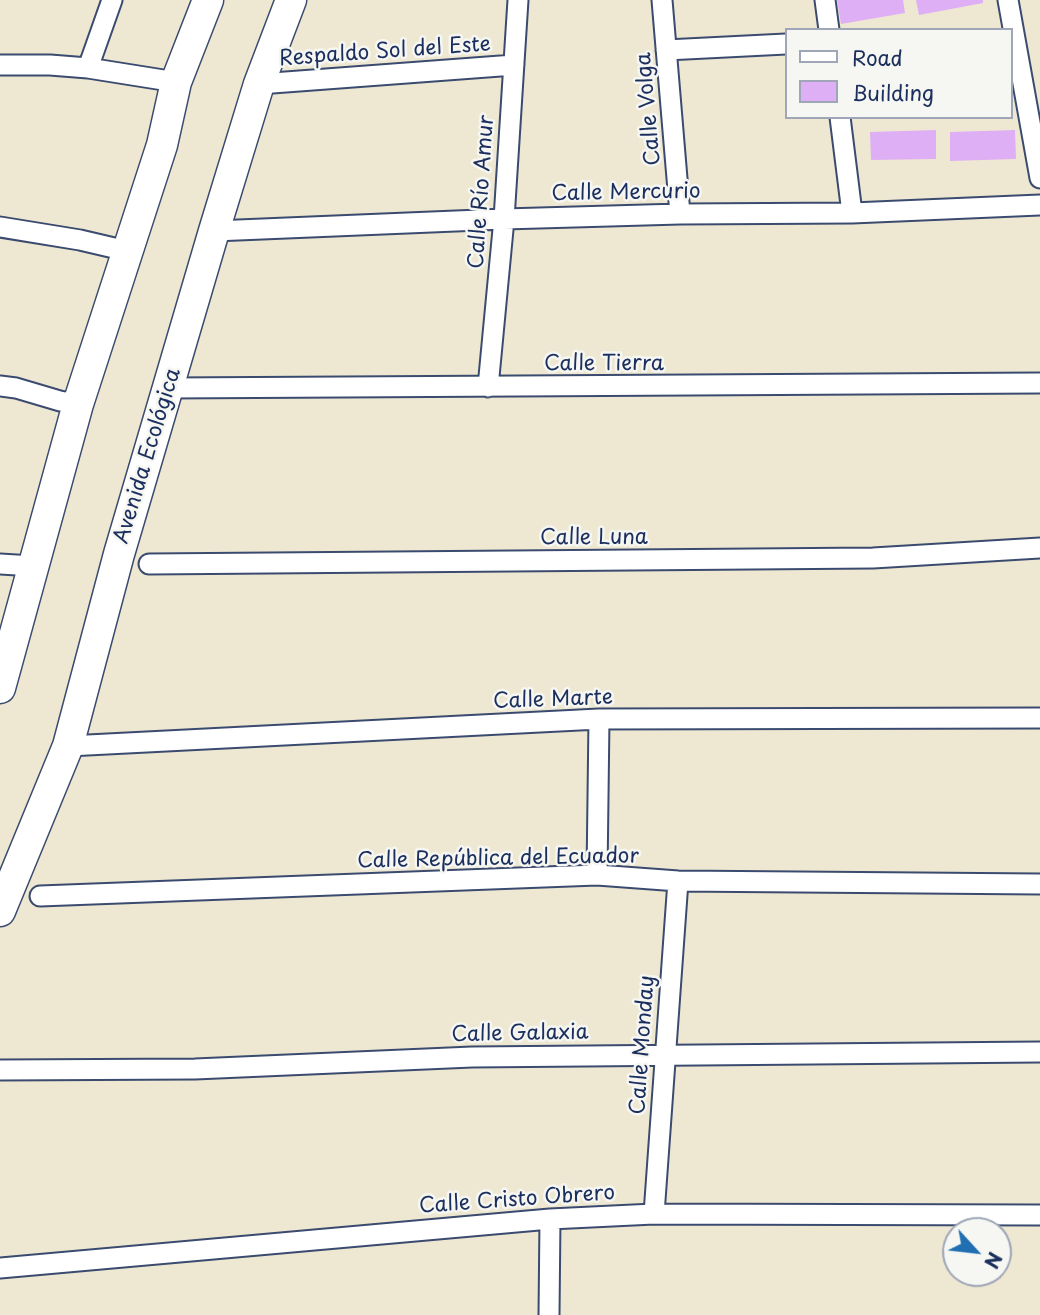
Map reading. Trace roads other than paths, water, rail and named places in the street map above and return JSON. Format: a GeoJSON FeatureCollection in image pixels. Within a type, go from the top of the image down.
{"type":"FeatureCollection","features":[{"type":"Feature","properties":{"kind":"main road"},"geometry":{"type":"LineString","coordinates":[[0,688],[78,404],[162,145],[176,82],[208,0]]}},
{"type":"Feature","properties":{"kind":"main road","name":"Avenida Ecológica"},"geometry":{"type":"LineString","coordinates":[[0,911],[68,746],[119,554],[214,231],[259,84],[291,0]]}},
{"type":"Feature","properties":{"kind":"street"},"geometry":{"type":"LineString","coordinates":[[88,68],[112,0]]}},
{"type":"Feature","properties":{"kind":"street","name":"Calle Río Amur"},"geometry":{"type":"LineString","coordinates":[[488,387],[505,219],[517,0]]}},
{"type":"Feature","properties":{"kind":"street","name":"Calle Volga"},"geometry":{"type":"LineString","coordinates":[[662,0],[680,214]]}},
{"type":"Feature","properties":{"kind":"street"},"geometry":{"type":"LineString","coordinates":[[825,0],[829,28]]}},
{"type":"Feature","properties":{"kind":"street"},"geometry":{"type":"LineString","coordinates":[[1008,0],[1040,178]]}},
{"type":"Feature","properties":{"kind":"street"},"geometry":{"type":"LineString","coordinates":[[666,50],[785,44]]}},
{"type":"Feature","properties":{"kind":"street"},"geometry":{"type":"LineString","coordinates":[[0,65],[88,68],[176,82]]}},
{"type":"Feature","properties":{"kind":"street","name":"Respaldo Sol del Este"},"geometry":{"type":"LineString","coordinates":[[259,84],[514,65]]}},
{"type":"Feature","properties":{"kind":"street"},"geometry":{"type":"LineString","coordinates":[[840,119],[852,213]]}},
{"type":"Feature","properties":{"kind":"street","name":"Calle Mercurio"},"geometry":{"type":"LineString","coordinates":[[214,231],[505,219],[852,213],[1040,205]]}},
{"type":"Feature","properties":{"kind":"street"},"geometry":{"type":"LineString","coordinates":[[0,227],[127,251]]}},
{"type":"Feature","properties":{"kind":"street","name":"Calle Tierra"},"geometry":{"type":"LineString","coordinates":[[168,388],[1040,383]]}},
{"type":"Feature","properties":{"kind":"street"},"geometry":{"type":"LineString","coordinates":[[0,386],[78,404]]}},
{"type":"Feature","properties":{"kind":"street","name":"Calle Luna"},"geometry":{"type":"LineString","coordinates":[[149,564],[873,558],[1040,548]]}},
{"type":"Feature","properties":{"kind":"street"},"geometry":{"type":"LineString","coordinates":[[0,564],[33,566]]}},
{"type":"Feature","properties":{"kind":"street","name":"Calle Marte"},"geometry":{"type":"LineString","coordinates":[[68,746],[599,719],[1040,718]]}},
{"type":"Feature","properties":{"kind":"street"},"geometry":{"type":"LineString","coordinates":[[597,876],[599,719]]}},
{"type":"Feature","properties":{"kind":"street","name":"Calle República del Ecuador"},"geometry":{"type":"LineString","coordinates":[[40,896],[597,876],[678,881],[1040,884]]}},
{"type":"Feature","properties":{"kind":"street","name":"Calle Monday"},"geometry":{"type":"LineString","coordinates":[[654,1213],[678,881]]}},
{"type":"Feature","properties":{"kind":"street","name":"Calle Galaxia"},"geometry":{"type":"LineString","coordinates":[[0,1070],[195,1069],[472,1057],[1040,1052]]}},
{"type":"Feature","properties":{"kind":"street","name":"Calle Cristo Obrero"},"geometry":{"type":"LineString","coordinates":[[0,1268],[550,1219],[654,1213],[1040,1214]]}},
{"type":"Feature","properties":{"kind":"street"},"geometry":{"type":"LineString","coordinates":[[550,1219],[550,1315]]}}]}
